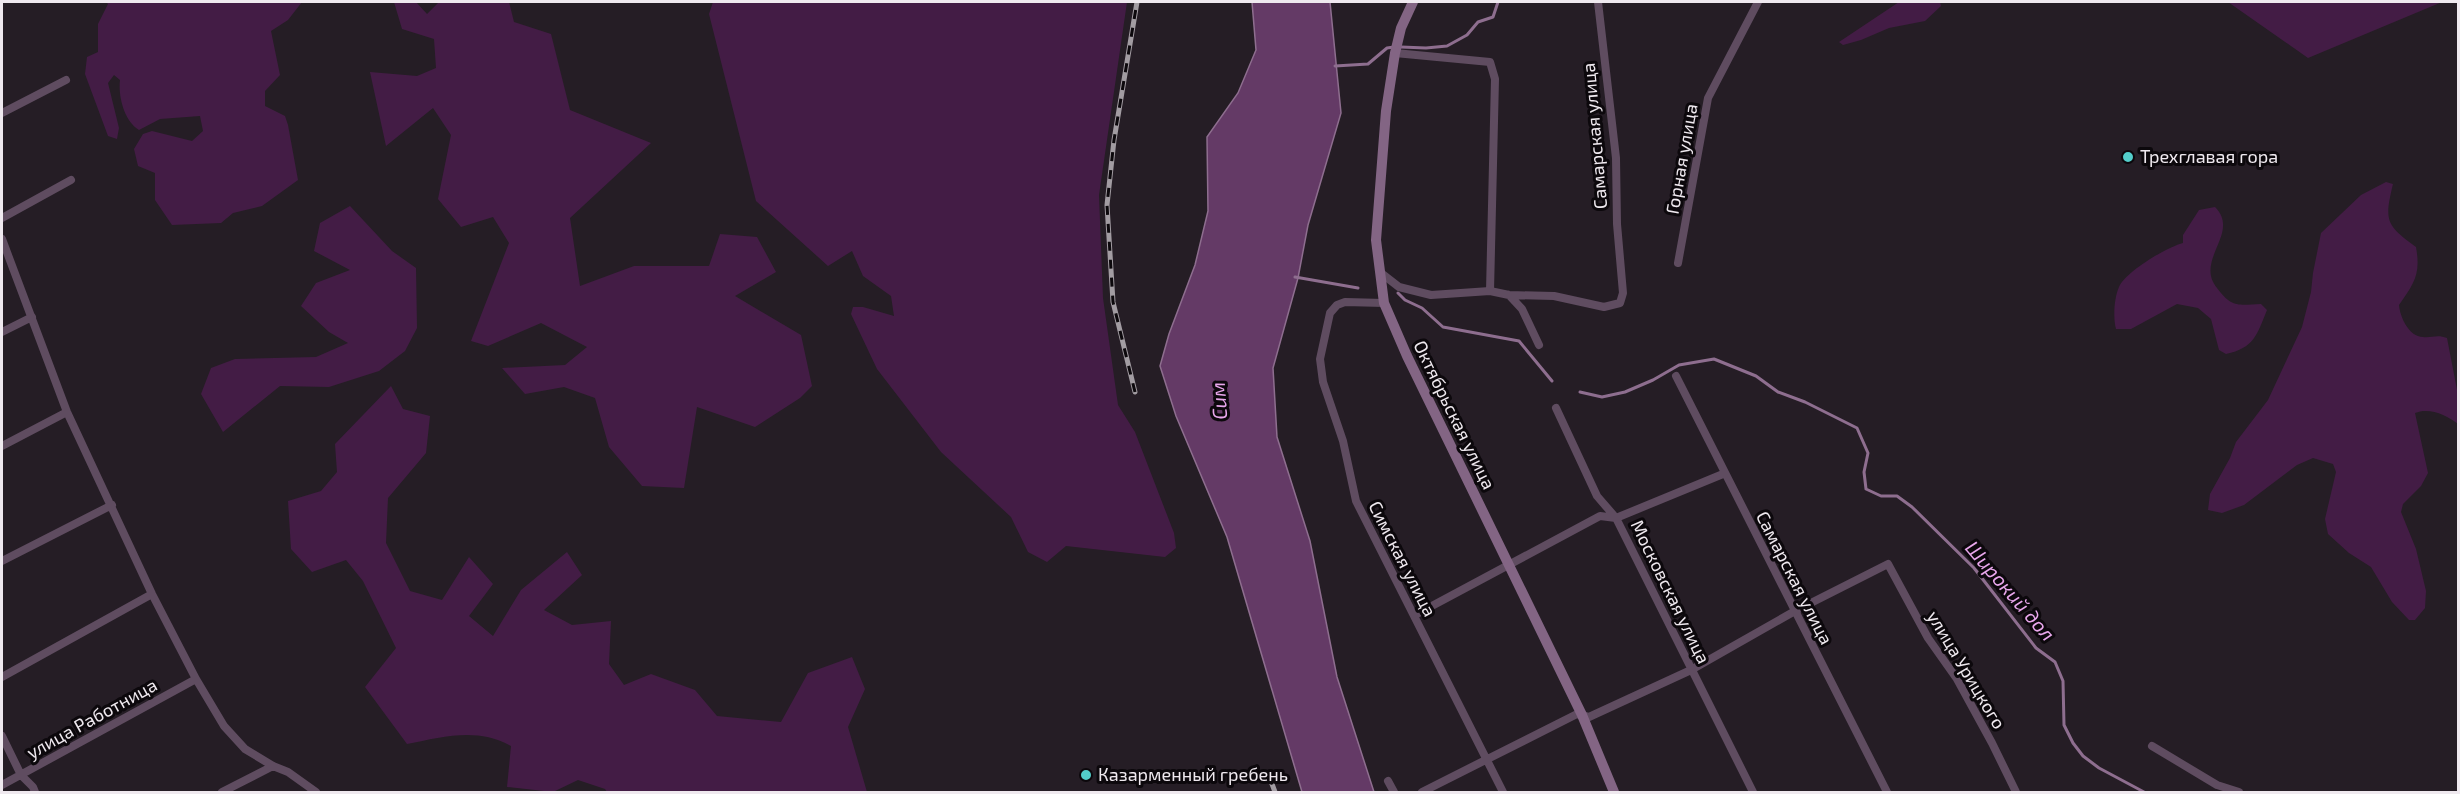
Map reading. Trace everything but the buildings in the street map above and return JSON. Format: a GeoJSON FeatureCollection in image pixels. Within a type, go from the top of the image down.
{"type":"FeatureCollection","features":[{"type":"Feature","properties":{"kind":"main road","name":"Октябрьская улица"},"geometry":{"type":"LineString","coordinates":[[1413,2],[1401,28],[1386,111],[1376,240],[1384,303],[1407,356],[1582,715],[1614,792]]}},
{"type":"Feature","properties":{"kind":"street","name":"Самарская улица"},"geometry":{"type":"LineString","coordinates":[[1509,295],[1554,296],[1604,307],[1620,303],[1623,293],[1617,224],[1616,158],[1598,2]]}},
{"type":"Feature","properties":{"kind":"street","name":"Горная улица"},"geometry":{"type":"LineString","coordinates":[[1678,263],[1708,98],[1758,2]]}},
{"type":"Feature","properties":{"kind":"street"},"geometry":{"type":"LineString","coordinates":[[1395,53],[1490,62],[1495,79],[1490,291]]}},
{"type":"Feature","properties":{"kind":"street"},"geometry":{"type":"LineString","coordinates":[[2,113],[66,80]]}},
{"type":"Feature","properties":{"kind":"street"},"geometry":{"type":"LineString","coordinates":[[2,218],[71,180]]}},
{"type":"Feature","properties":{"kind":"street"},"geometry":{"type":"LineString","coordinates":[[2,239],[68,412],[152,594],[196,679],[224,726],[245,749],[288,772],[316,792]]}},
{"type":"Feature","properties":{"kind":"street"},"geometry":{"type":"LineString","coordinates":[[1381,273],[1400,287],[1431,295],[1490,291],[1509,295],[1522,309],[1539,345]]}},
{"type":"Feature","properties":{"kind":"street","name":"Симская улица"},"geometry":{"type":"LineString","coordinates":[[1384,303],[1346,302],[1337,305],[1330,314],[1320,359],[1323,382],[1343,441],[1356,501],[1503,792]]}},
{"type":"Feature","properties":{"kind":"street"},"geometry":{"type":"LineString","coordinates":[[2,332],[32,317]]}},
{"type":"Feature","properties":{"kind":"street","name":"Самарская улица"},"geometry":{"type":"LineString","coordinates":[[1676,376],[1887,792]]}},
{"type":"Feature","properties":{"kind":"street","name":"Московская улица"},"geometry":{"type":"LineString","coordinates":[[1556,408],[1597,496],[1616,518],[1753,792]]}},
{"type":"Feature","properties":{"kind":"street"},"geometry":{"type":"LineString","coordinates":[[2,446],[68,412]]}},
{"type":"Feature","properties":{"kind":"street"},"geometry":{"type":"LineString","coordinates":[[1415,615],[1600,516],[1616,518],[1724,474]]}},
{"type":"Feature","properties":{"kind":"street"},"geometry":{"type":"LineString","coordinates":[[2,561],[112,505]]}},
{"type":"Feature","properties":{"kind":"street","name":"улица Урицкого"},"geometry":{"type":"LineString","coordinates":[[1795,611],[1888,564],[1928,638],[1957,679],[2016,792]]}},
{"type":"Feature","properties":{"kind":"street"},"geometry":{"type":"LineString","coordinates":[[2,677],[152,594]]}},
{"type":"Feature","properties":{"kind":"street"},"geometry":{"type":"LineString","coordinates":[[1422,792],[1577,714],[1590,717],[1691,670],[1795,611]]}},
{"type":"Feature","properties":{"kind":"street","name":"улица Работница"},"geometry":{"type":"LineString","coordinates":[[2,784],[196,679]]}},
{"type":"Feature","properties":{"kind":"street"},"geometry":{"type":"LineString","coordinates":[[2,736],[21,775],[35,792]]}},
{"type":"Feature","properties":{"kind":"street"},"geometry":{"type":"LineString","coordinates":[[2152,746],[2217,785],[2240,792]]}},
{"type":"Feature","properties":{"kind":"street"},"geometry":{"type":"LineString","coordinates":[[222,792],[273,766]]}},
{"type":"Feature","properties":{"kind":"street"},"geometry":{"type":"LineString","coordinates":[[1388,781],[1394,792]]}},
{"type":"Feature","properties":{"kind":"shaded area"},"geometry":{"type":"Polygon","coordinates":[[[106,2],[302,2],[288,20],[271,31],[280,75],[265,91],[265,106],[285,116],[298,180],[262,206],[233,213],[221,223],[172,225],[155,200],[155,173],[138,166],[134,149],[143,134],[152,131],[192,141],[203,131],[200,116],[160,119],[139,130],[129,121],[121,100],[120,80],[114,75],[108,83],[119,128],[117,139],[108,136],[85,74],[87,57],[98,52],[98,24],[108,4],[106,2]]]}},
{"type":"Feature","properties":{"kind":"shaded area"},"geometry":{"type":"Polygon","coordinates":[[[394,2],[416,2],[427,14],[439,2],[509,2],[514,22],[551,34],[570,110],[651,143],[570,218],[580,286],[634,266],[709,266],[720,234],[757,237],[776,272],[735,296],[801,335],[812,386],[800,398],[755,427],[697,407],[684,488],[642,486],[609,447],[595,398],[564,387],[525,394],[502,368],[565,365],[587,347],[541,323],[488,346],[471,341],[509,243],[493,217],[461,227],[438,199],[451,135],[433,108],[386,146],[370,72],[417,76],[436,68],[434,39],[402,29],[394,2]]]}},
{"type":"Feature","properties":{"kind":"shaded area"},"geometry":{"type":"Polygon","coordinates":[[[713,2],[1127,2],[1099,195],[1103,298],[1118,405],[1135,432],[1174,533],[1176,548],[1165,557],[1066,546],[1047,562],[1028,552],[1011,517],[941,452],[877,369],[851,314],[853,307],[863,307],[894,316],[891,296],[863,276],[852,251],[828,266],[756,201],[709,14],[713,2]]]}},
{"type":"Feature","properties":{"kind":"shaded area"},"geometry":{"type":"Polygon","coordinates":[[[1899,2],[1940,2],[1941,6],[1925,21],[1889,28],[1843,45],[1839,42],[1899,2]]]}},
{"type":"Feature","properties":{"kind":"shaded area"},"geometry":{"type":"Polygon","coordinates":[[[2228,2],[2442,2],[2308,58],[2228,2]]]}},
{"type":"Feature","properties":{"kind":"shaded area"},"geometry":{"type":"Polygon","coordinates":[[[2386,182],[2393,184],[2388,214],[2390,221],[2398,233],[2416,247],[2417,272],[2409,291],[2399,305],[2401,315],[2413,334],[2447,338],[2458,395],[2458,424],[2438,413],[2420,411],[2415,413],[2428,473],[2421,486],[2403,504],[2401,512],[2416,549],[2426,591],[2425,608],[2415,620],[2409,620],[2392,602],[2371,567],[2349,553],[2328,534],[2325,519],[2336,472],[2333,464],[2313,458],[2297,465],[2244,505],[2222,513],[2208,510],[2210,494],[2236,442],[2268,400],[2302,327],[2311,292],[2321,233],[2361,195],[2386,182]]]}},
{"type":"Feature","properties":{"kind":"shaded area"},"geometry":{"type":"Polygon","coordinates":[[[350,206],[392,251],[416,268],[417,328],[405,351],[379,371],[329,387],[280,386],[223,432],[201,394],[211,368],[235,359],[316,357],[348,343],[329,332],[301,306],[316,283],[350,270],[314,251],[320,223],[350,206]]]}},
{"type":"Feature","properties":{"kind":"shaded area"},"geometry":{"type":"Polygon","coordinates":[[[2215,207],[2222,217],[2223,227],[2213,257],[2211,278],[2231,302],[2241,305],[2261,304],[2267,310],[2249,344],[2226,354],[2219,350],[2211,319],[2198,308],[2177,304],[2131,329],[2116,329],[2115,302],[2123,281],[2147,261],[2183,243],[2183,235],[2199,210],[2215,207]]]}},
{"type":"Feature","properties":{"kind":"shaded area"},"geometry":{"type":"Polygon","coordinates":[[[391,386],[403,409],[430,416],[426,453],[388,498],[386,543],[410,591],[442,600],[469,557],[493,584],[469,616],[493,636],[521,590],[567,552],[582,575],[544,610],[572,625],[611,621],[609,664],[624,685],[651,674],[695,690],[717,716],[781,722],[808,673],[852,657],[865,689],[848,727],[867,792],[607,792],[605,789],[578,780],[553,792],[507,787],[511,746],[498,740],[460,735],[407,744],[365,687],[396,648],[363,581],[346,560],[312,572],[291,549],[288,501],[321,491],[337,472],[335,444],[391,386]]]}},
{"type":"Feature","properties":{"kind":"water","name":"Сим"},"geometry":{"type":"Polygon","coordinates":[[[1252,2],[1330,2],[1341,113],[1308,225],[1298,278],[1273,368],[1277,437],[1310,541],[1337,677],[1374,792],[1302,792],[1227,537],[1176,416],[1160,366],[1169,334],[1195,265],[1208,211],[1207,137],[1238,93],[1256,50],[1252,2]]]}},
{"type":"Feature","properties":{"kind":"waterway"},"geometry":{"type":"LineString","coordinates":[[1401,47],[1447,46],[1467,35],[1478,22],[1493,17],[1498,2]]}},
{"type":"Feature","properties":{"kind":"waterway"},"geometry":{"type":"LineString","coordinates":[[1335,66],[1368,64],[1387,48],[1394,47]]}},
{"type":"Feature","properties":{"kind":"waterway"},"geometry":{"type":"LineString","coordinates":[[1295,277],[1358,288]]}},
{"type":"Feature","properties":{"kind":"waterway"},"geometry":{"type":"LineString","coordinates":[[1398,293],[1405,300],[1422,308],[1443,327],[1519,341],[1552,381]]}},
{"type":"Feature","properties":{"kind":"waterway","name":"Широкий дол"},"geometry":{"type":"LineString","coordinates":[[1580,392],[1602,397],[1625,392],[1679,365],[1714,359],[1756,376],[1778,392],[1805,402],[1857,428],[1868,453],[1864,472],[1866,489],[1881,496],[1897,496],[1912,507],[1974,568],[2036,648],[2055,662],[2063,681],[2064,725],[2073,743],[2083,756],[2099,768],[2144,792]]}},
{"type":"Feature","properties":{"kind":"railway"},"geometry":{"type":"LineString","coordinates":[[1135,392],[1113,302],[1107,205],[1114,140],[1137,2]]}},
{"type":"Feature","properties":{"kind":"railway"},"geometry":{"type":"LineString","coordinates":[[1269,776],[1275,792]]}},
{"type":"Feature","properties":{"kind":"place","name":"Трехглавая гора"},"geometry":{"type":"Point","coordinates":[2128,157]}},
{"type":"Feature","properties":{"kind":"place","name":"Казарменный гребень"},"geometry":{"type":"Point","coordinates":[1086,775]}}]}
